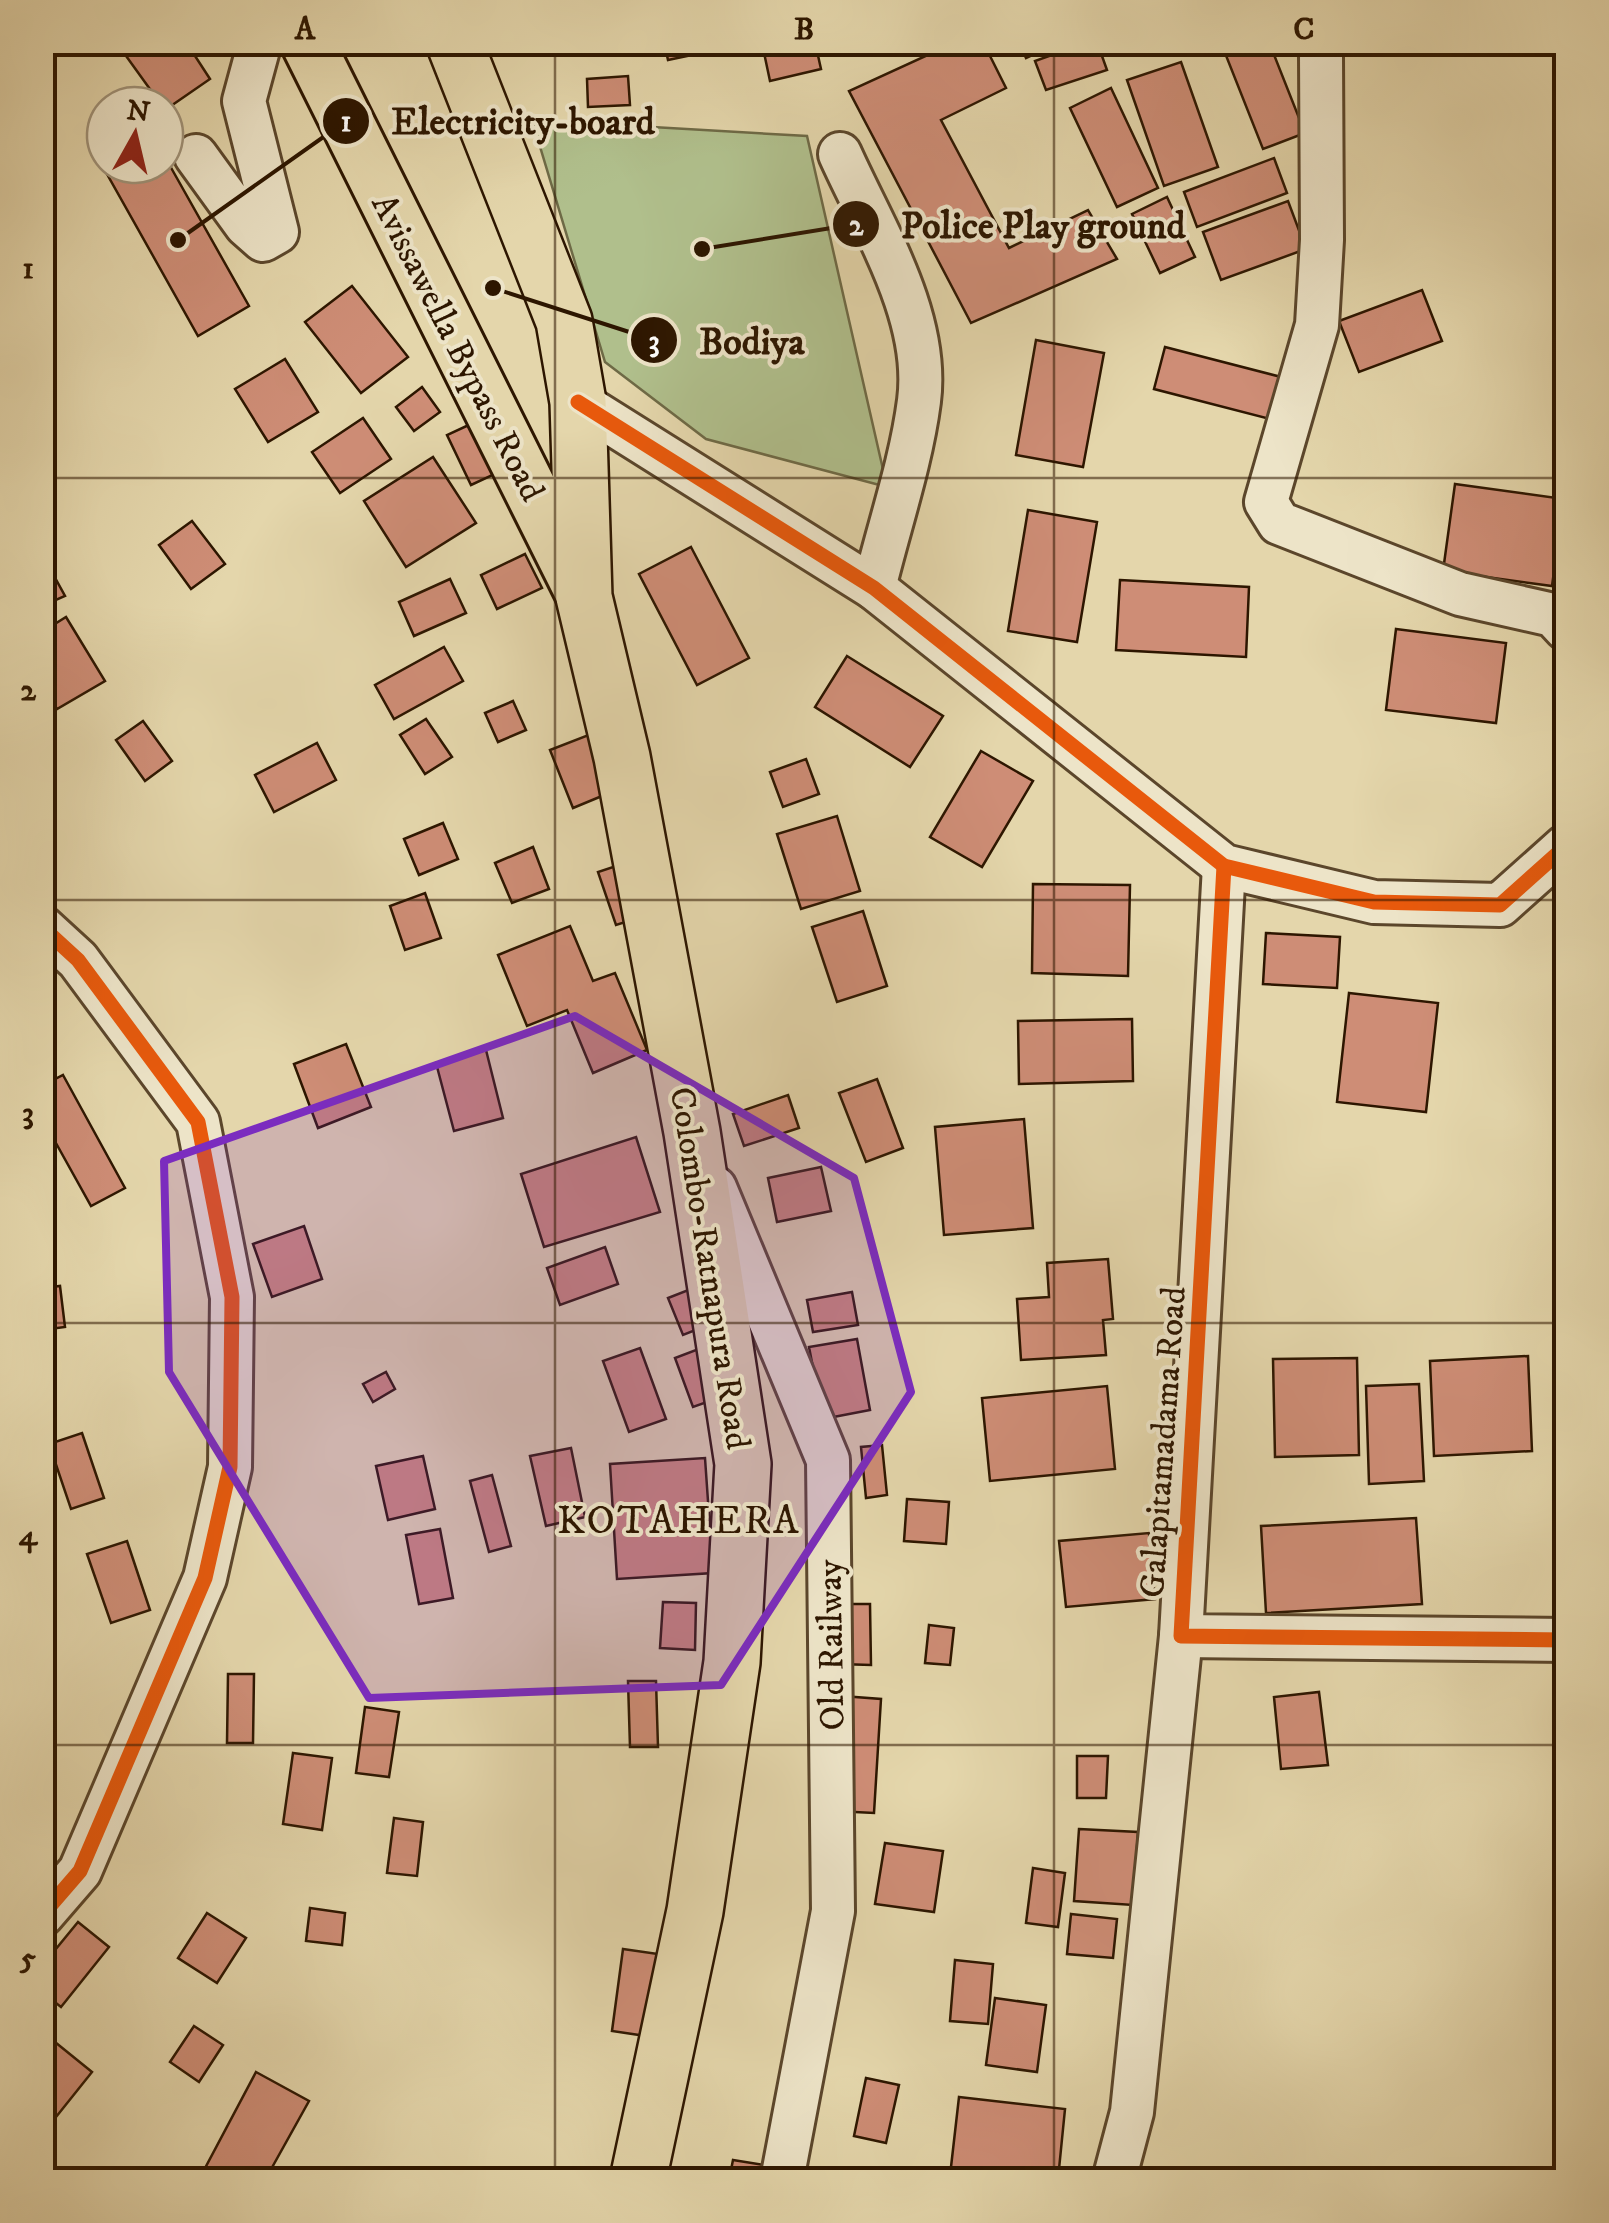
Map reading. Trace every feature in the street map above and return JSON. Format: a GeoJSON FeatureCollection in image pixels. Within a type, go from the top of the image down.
{"type":"FeatureCollection","features":[{"type":"Feature","properties":{"kind":"highway","name":"Colombo-Ratnapura Road"},"geometry":{"type":"LineString","coordinates":[[463,45],[564,321],[578,402],[584,597],[622,757],[692,1132],[742,1464],[732,1662],[695,1911],[638,2180]]}},
{"type":"Feature","properties":{"kind":"main road","name":"Avissawella Bypass Road"},"geometry":{"type":"LineString","coordinates":[[307,42],[584,597]]}},
{"type":"Feature","properties":{"kind":"street"},"geometry":{"type":"LineString","coordinates":[[196,156],[246,226],[263,240],[278,232],[244,101],[260,42]]}},
{"type":"Feature","properties":{"kind":"street"},"geometry":{"type":"LineString","coordinates":[[1321,56],[1322,240],[1318,326],[1266,502],[1279,523],[1460,594],[1552,615],[1566,629]]}},
{"type":"Feature","properties":{"kind":"street"},"geometry":{"type":"LineString","coordinates":[[840,154],[903,294],[915,339],[920,398],[874,588]]}},
{"type":"Feature","properties":{"kind":"street"},"geometry":{"type":"LineString","coordinates":[[578,402],[874,588],[1224,866],[1374,902],[1500,905],[1566,846]]}},
{"type":"Feature","properties":{"kind":"street","name":"Galapitamadama Road"},"geometry":{"type":"LineString","coordinates":[[1224,866],[1180,1636],[1566,1640]]}},
{"type":"Feature","properties":{"kind":"street"},"geometry":{"type":"LineString","coordinates":[[42,926],[78,960],[198,1122],[232,1297],[230,1467],[205,1578],[80,1871],[42,1915]]}},
{"type":"Feature","properties":{"kind":"street","name":"Old Railway"},"geometry":{"type":"LineString","coordinates":[[692,1132],[828,1460],[833,1911],[782,2180]]}},
{"type":"Feature","properties":{"kind":"street"},"geometry":{"type":"LineString","coordinates":[[1114,2180],[1132,2112],[1180,1636]]}},
{"type":"Feature","properties":{"kind":"highlighted area"},"geometry":{"type":"Polygon","coordinates":[[[575,1016],[854,1178],[911,1392],[721,1685],[369,1698],[169,1372],[164,1161],[575,1016]]]}},
{"type":"Feature","properties":{"kind":"green space"},"geometry":{"type":"Polygon","coordinates":[[[532,120],[807,136],[887,487],[706,439],[605,362],[532,120]]]}},
{"type":"Feature","properties":{"kind":"building"},"geometry":{"type":"Polygon","coordinates":[[[116,42],[186,42],[210,79],[185,96],[185,85],[147,85],[116,42]]]}},
{"type":"Feature","properties":{"kind":"building"},"geometry":{"type":"Polygon","coordinates":[[[664,42],[754,42],[668,60],[664,42]]]}},
{"type":"Feature","properties":{"kind":"building"},"geometry":{"type":"Polygon","coordinates":[[[787,42],[815,42],[821,69],[770,81],[763,48],[787,42]]]}},
{"type":"Feature","properties":{"kind":"building"},"geometry":{"type":"Polygon","coordinates":[[[956,42],[983,42],[1006,88],[941,120],[1009,248],[1088,210],[1117,259],[971,323],[849,91],[956,42]]]}},
{"type":"Feature","properties":{"kind":"building"},"geometry":{"type":"Polygon","coordinates":[[[1019,42],[1060,42],[1026,58],[1019,42]]]}},
{"type":"Feature","properties":{"kind":"building"},"geometry":{"type":"Polygon","coordinates":[[[1097,42],[1107,70],[1046,90],[1035,61],[1097,42]]]}},
{"type":"Feature","properties":{"kind":"building"},"geometry":{"type":"Polygon","coordinates":[[[1252,42],[1269,42],[1305,133],[1263,149],[1225,53],[1252,42]]]}},
{"type":"Feature","properties":{"kind":"building"},"geometry":{"type":"Polygon","coordinates":[[[1181,62],[1218,167],[1164,186],[1127,80],[1181,62]]]}},
{"type":"Feature","properties":{"kind":"building"},"geometry":{"type":"Polygon","coordinates":[[[628,76],[630,105],[588,107],[587,79],[628,76]]]}},
{"type":"Feature","properties":{"kind":"building"},"geometry":{"type":"Polygon","coordinates":[[[1111,88],[1158,188],[1117,207],[1070,108],[1111,88]]]}},
{"type":"Feature","properties":{"kind":"building"},"geometry":{"type":"Polygon","coordinates":[[[1274,158],[1287,193],[1197,227],[1184,192],[1274,158]]]}},
{"type":"Feature","properties":{"kind":"building"},"geometry":{"type":"Polygon","coordinates":[[[113,185],[181,185],[249,306],[198,336],[113,185]]]}},
{"type":"Feature","properties":{"kind":"building"},"geometry":{"type":"Polygon","coordinates":[[[1167,197],[1195,257],[1160,273],[1132,214],[1167,197]]]}},
{"type":"Feature","properties":{"kind":"building"},"geometry":{"type":"Polygon","coordinates":[[[1288,201],[1306,249],[1221,280],[1203,232],[1288,201]]]}},
{"type":"Feature","properties":{"kind":"building"},"geometry":{"type":"Polygon","coordinates":[[[352,286],[408,357],[361,393],[305,322],[352,286]]]}},
{"type":"Feature","properties":{"kind":"building"},"geometry":{"type":"Polygon","coordinates":[[[1422,290],[1442,341],[1359,372],[1339,321],[1422,290]]]}},
{"type":"Feature","properties":{"kind":"building"},"geometry":{"type":"Polygon","coordinates":[[[1036,340],[1104,353],[1083,467],[1016,455],[1036,340]]]}},
{"type":"Feature","properties":{"kind":"building"},"geometry":{"type":"Polygon","coordinates":[[[1165,347],[1285,378],[1274,420],[1154,389],[1165,347]]]}},
{"type":"Feature","properties":{"kind":"building"},"geometry":{"type":"Polygon","coordinates":[[[285,359],[318,412],[268,442],[235,389],[285,359]]]}},
{"type":"Feature","properties":{"kind":"building"},"geometry":{"type":"Polygon","coordinates":[[[422,387],[440,412],[414,431],[396,407],[422,387]]]}},
{"type":"Feature","properties":{"kind":"building"},"geometry":{"type":"Polygon","coordinates":[[[363,418],[391,459],[340,493],[312,452],[363,418]]]}},
{"type":"Feature","properties":{"kind":"building"},"geometry":{"type":"Polygon","coordinates":[[[473,423],[497,473],[471,485],[447,435],[473,423]]]}},
{"type":"Feature","properties":{"kind":"building"},"geometry":{"type":"Polygon","coordinates":[[[433,457],[476,523],[406,567],[364,501],[433,457]]]}},
{"type":"Feature","properties":{"kind":"building"},"geometry":{"type":"Polygon","coordinates":[[[1455,484],[1564,499],[1552,586],[1443,571],[1455,484]]]}},
{"type":"Feature","properties":{"kind":"building"},"geometry":{"type":"Polygon","coordinates":[[[1028,510],[1097,522],[1077,642],[1008,631],[1028,510]]]}},
{"type":"Feature","properties":{"kind":"building"},"geometry":{"type":"Polygon","coordinates":[[[192,521],[225,564],[191,589],[159,545],[192,521]]]}},
{"type":"Feature","properties":{"kind":"building"},"geometry":{"type":"Polygon","coordinates":[[[691,547],[749,658],[697,685],[639,574],[691,547]]]}},
{"type":"Feature","properties":{"kind":"building"},"geometry":{"type":"Polygon","coordinates":[[[42,554],[65,596],[42,606],[42,554]]]}},
{"type":"Feature","properties":{"kind":"building"},"geometry":{"type":"Polygon","coordinates":[[[525,554],[542,588],[497,609],[481,575],[525,554]]]}},
{"type":"Feature","properties":{"kind":"building"},"geometry":{"type":"Polygon","coordinates":[[[450,579],[466,613],[414,636],[399,602],[450,579]]]}},
{"type":"Feature","properties":{"kind":"building"},"geometry":{"type":"Polygon","coordinates":[[[1120,580],[1249,587],[1246,657],[1116,650],[1120,580]]]}},
{"type":"Feature","properties":{"kind":"building"},"geometry":{"type":"Polygon","coordinates":[[[66,617],[105,681],[57,709],[42,685],[42,632],[66,617]]]}},
{"type":"Feature","properties":{"kind":"building"},"geometry":{"type":"Polygon","coordinates":[[[1396,629],[1506,643],[1496,723],[1386,710],[1396,629]]]}},
{"type":"Feature","properties":{"kind":"building"},"geometry":{"type":"Polygon","coordinates":[[[444,647],[463,681],[394,719],[375,685],[444,647]]]}},
{"type":"Feature","properties":{"kind":"building"},"geometry":{"type":"Polygon","coordinates":[[[847,656],[943,716],[910,767],[815,707],[847,656]]]}},
{"type":"Feature","properties":{"kind":"building"},"geometry":{"type":"Polygon","coordinates":[[[513,701],[526,730],[498,742],[485,713],[513,701]]]}},
{"type":"Feature","properties":{"kind":"building"},"geometry":{"type":"Polygon","coordinates":[[[426,719],[452,757],[425,774],[400,735],[426,719]]]}},
{"type":"Feature","properties":{"kind":"building"},"geometry":{"type":"Polygon","coordinates":[[[143,721],[172,761],[145,781],[116,740],[143,721]]]}},
{"type":"Feature","properties":{"kind":"building"},"geometry":{"type":"Polygon","coordinates":[[[591,734],[614,791],[573,808],[550,750],[591,734]]]}},
{"type":"Feature","properties":{"kind":"building"},"geometry":{"type":"Polygon","coordinates":[[[317,743],[336,780],[274,812],[255,775],[317,743]]]}},
{"type":"Feature","properties":{"kind":"building"},"geometry":{"type":"Polygon","coordinates":[[[981,751],[1033,781],[982,867],[930,837],[981,751]]]}},
{"type":"Feature","properties":{"kind":"building"},"geometry":{"type":"Polygon","coordinates":[[[806,759],[819,794],[783,807],[770,772],[806,759]]]}},
{"type":"Feature","properties":{"kind":"building"},"geometry":{"type":"Polygon","coordinates":[[[837,816],[860,891],[801,909],[777,834],[837,816]]]}},
{"type":"Feature","properties":{"kind":"building"},"geometry":{"type":"Polygon","coordinates":[[[443,823],[458,859],[419,875],[404,839],[443,823]]]}},
{"type":"Feature","properties":{"kind":"building"},"geometry":{"type":"Polygon","coordinates":[[[533,847],[549,889],[512,903],[495,863],[533,847]]]}},
{"type":"Feature","properties":{"kind":"building"},"geometry":{"type":"Polygon","coordinates":[[[628,862],[648,915],[616,925],[598,872],[628,862]]]}},
{"type":"Feature","properties":{"kind":"building"},"geometry":{"type":"Polygon","coordinates":[[[1033,884],[1130,885],[1128,976],[1032,973],[1033,884]]]}},
{"type":"Feature","properties":{"kind":"building"},"geometry":{"type":"Polygon","coordinates":[[[425,893],[441,938],[405,950],[390,906],[425,893]]]}},
{"type":"Feature","properties":{"kind":"building"},"geometry":{"type":"Polygon","coordinates":[[[863,911],[887,986],[837,1002],[812,927],[863,911]]]}},
{"type":"Feature","properties":{"kind":"building"},"geometry":{"type":"Polygon","coordinates":[[[570,926],[593,981],[615,973],[647,1050],[593,1073],[567,1010],[527,1026],[498,955],[570,926]]]}},
{"type":"Feature","properties":{"kind":"building"},"geometry":{"type":"Polygon","coordinates":[[[1266,933],[1340,937],[1337,988],[1263,984],[1266,933]]]}},
{"type":"Feature","properties":{"kind":"building"},"geometry":{"type":"Polygon","coordinates":[[[1349,993],[1438,1003],[1426,1112],[1337,1102],[1349,993]]]}},
{"type":"Feature","properties":{"kind":"building"},"geometry":{"type":"Polygon","coordinates":[[[1132,1019],[1133,1081],[1019,1084],[1018,1021],[1132,1019]]]}},
{"type":"Feature","properties":{"kind":"building"},"geometry":{"type":"Polygon","coordinates":[[[346,1044],[371,1107],[318,1128],[294,1064],[346,1044]]]}},
{"type":"Feature","properties":{"kind":"building"},"geometry":{"type":"Polygon","coordinates":[[[486,1050],[503,1118],[454,1131],[436,1063],[486,1050]]]}},
{"type":"Feature","properties":{"kind":"building"},"geometry":{"type":"Polygon","coordinates":[[[63,1075],[125,1188],[91,1206],[42,1118],[42,1086],[63,1075]]]}},
{"type":"Feature","properties":{"kind":"building"},"geometry":{"type":"Polygon","coordinates":[[[877,1079],[903,1148],[866,1162],[839,1093],[877,1079]]]}},
{"type":"Feature","properties":{"kind":"building"},"geometry":{"type":"Polygon","coordinates":[[[788,1095],[799,1128],[744,1146],[733,1114],[788,1095]]]}},
{"type":"Feature","properties":{"kind":"building"},"geometry":{"type":"Polygon","coordinates":[[[1024,1119],[1033,1228],[944,1235],[935,1127],[1024,1119]]]}},
{"type":"Feature","properties":{"kind":"building"},"geometry":{"type":"Polygon","coordinates":[[[636,1137],[660,1212],[544,1247],[521,1174],[636,1137]]]}},
{"type":"Feature","properties":{"kind":"building"},"geometry":{"type":"Polygon","coordinates":[[[821,1167],[831,1211],[777,1222],[768,1178],[821,1167]]]}},
{"type":"Feature","properties":{"kind":"building"},"geometry":{"type":"Polygon","coordinates":[[[304,1226],[322,1279],[272,1297],[253,1244],[304,1226]]]}},
{"type":"Feature","properties":{"kind":"building"},"geometry":{"type":"Polygon","coordinates":[[[605,1247],[618,1284],[560,1305],[547,1268],[605,1247]]]}},
{"type":"Feature","properties":{"kind":"building"},"geometry":{"type":"Polygon","coordinates":[[[1108,1259],[1113,1319],[1103,1320],[1106,1355],[1021,1360],[1017,1299],[1049,1297],[1047,1263],[1108,1259]]]}},
{"type":"Feature","properties":{"kind":"building"},"geometry":{"type":"Polygon","coordinates":[[[701,1285],[716,1322],[683,1335],[668,1298],[701,1285]]]}},
{"type":"Feature","properties":{"kind":"building"},"geometry":{"type":"Polygon","coordinates":[[[60,1286],[65,1327],[42,1330],[42,1288],[60,1286]]]}},
{"type":"Feature","properties":{"kind":"building"},"geometry":{"type":"Polygon","coordinates":[[[852,1292],[858,1325],[813,1332],[807,1300],[852,1292]]]}},
{"type":"Feature","properties":{"kind":"building"},"geometry":{"type":"Polygon","coordinates":[[[857,1339],[870,1410],[823,1419],[809,1347],[857,1339]]]}},
{"type":"Feature","properties":{"kind":"building"},"geometry":{"type":"Polygon","coordinates":[[[709,1345],[727,1395],[693,1407],[675,1358],[709,1345]]]}},
{"type":"Feature","properties":{"kind":"building"},"geometry":{"type":"Polygon","coordinates":[[[640,1348],[666,1419],[629,1432],[603,1361],[640,1348]]]}},
{"type":"Feature","properties":{"kind":"building"},"geometry":{"type":"Polygon","coordinates":[[[1528,1356],[1532,1451],[1434,1456],[1430,1361],[1528,1356]]]}},
{"type":"Feature","properties":{"kind":"building"},"geometry":{"type":"Polygon","coordinates":[[[1357,1358],[1359,1455],[1275,1457],[1273,1359],[1357,1358]]]}},
{"type":"Feature","properties":{"kind":"building"},"geometry":{"type":"Polygon","coordinates":[[[386,1372],[395,1389],[373,1402],[363,1384],[386,1372]]]}},
{"type":"Feature","properties":{"kind":"building"},"geometry":{"type":"Polygon","coordinates":[[[1419,1384],[1424,1481],[1369,1484],[1366,1386],[1419,1384]]]}},
{"type":"Feature","properties":{"kind":"building"},"geometry":{"type":"Polygon","coordinates":[[[1107,1386],[1115,1469],[990,1481],[982,1398],[1107,1386]]]}},
{"type":"Feature","properties":{"kind":"building"},"geometry":{"type":"Polygon","coordinates":[[[82,1433],[104,1498],[71,1509],[49,1444],[82,1433]]]}},
{"type":"Feature","properties":{"kind":"building"},"geometry":{"type":"Polygon","coordinates":[[[882,1445],[887,1495],[866,1498],[861,1447],[882,1445]]]}},
{"type":"Feature","properties":{"kind":"building"},"geometry":{"type":"Polygon","coordinates":[[[571,1448],[585,1517],[546,1526],[530,1456],[571,1448]]]}},
{"type":"Feature","properties":{"kind":"building"},"geometry":{"type":"Polygon","coordinates":[[[423,1456],[435,1509],[388,1520],[376,1466],[423,1456]]]}},
{"type":"Feature","properties":{"kind":"building"},"geometry":{"type":"Polygon","coordinates":[[[705,1458],[713,1573],[617,1579],[610,1464],[705,1458]]]}},
{"type":"Feature","properties":{"kind":"building"},"geometry":{"type":"Polygon","coordinates":[[[492,1475],[511,1546],[489,1552],[470,1481],[492,1475]]]}},
{"type":"Feature","properties":{"kind":"building"},"geometry":{"type":"Polygon","coordinates":[[[907,1499],[949,1502],[946,1544],[904,1541],[907,1499]]]}},
{"type":"Feature","properties":{"kind":"building"},"geometry":{"type":"Polygon","coordinates":[[[1416,1518],[1422,1604],[1266,1613],[1261,1526],[1416,1518]]]}},
{"type":"Feature","properties":{"kind":"building"},"geometry":{"type":"Polygon","coordinates":[[[440,1529],[453,1598],[419,1604],[406,1535],[440,1529]]]}},
{"type":"Feature","properties":{"kind":"building"},"geometry":{"type":"Polygon","coordinates":[[[1149,1533],[1155,1599],[1066,1607],[1059,1541],[1149,1533]]]}},
{"type":"Feature","properties":{"kind":"building"},"geometry":{"type":"Polygon","coordinates":[[[127,1541],[150,1610],[111,1623],[87,1554],[127,1541]]]}},
{"type":"Feature","properties":{"kind":"building"},"geometry":{"type":"Polygon","coordinates":[[[663,1602],[696,1603],[695,1650],[660,1648],[663,1602]]]}},
{"type":"Feature","properties":{"kind":"building"},"geometry":{"type":"Polygon","coordinates":[[[840,1604],[870,1604],[871,1665],[839,1664],[840,1604]]]}},
{"type":"Feature","properties":{"kind":"building"},"geometry":{"type":"Polygon","coordinates":[[[929,1625],[954,1628],[950,1665],[925,1663],[929,1625]]]}},
{"type":"Feature","properties":{"kind":"building"},"geometry":{"type":"Polygon","coordinates":[[[228,1674],[254,1674],[253,1743],[227,1743],[228,1674]]]}},
{"type":"Feature","properties":{"kind":"building"},"geometry":{"type":"Polygon","coordinates":[[[628,1681],[656,1681],[658,1747],[630,1747],[628,1681]]]}},
{"type":"Feature","properties":{"kind":"building"},"geometry":{"type":"Polygon","coordinates":[[[1319,1692],[1328,1765],[1281,1769],[1274,1697],[1319,1692]]]}},
{"type":"Feature","properties":{"kind":"building"},"geometry":{"type":"Polygon","coordinates":[[[842,1696],[881,1699],[874,1813],[835,1811],[842,1696]]]}},
{"type":"Feature","properties":{"kind":"building"},"geometry":{"type":"Polygon","coordinates":[[[365,1707],[399,1712],[389,1777],[356,1773],[365,1707]]]}},
{"type":"Feature","properties":{"kind":"building"},"geometry":{"type":"Polygon","coordinates":[[[293,1753],[332,1758],[322,1830],[283,1824],[293,1753]]]}},
{"type":"Feature","properties":{"kind":"building"},"geometry":{"type":"Polygon","coordinates":[[[1077,1756],[1108,1756],[1106,1798],[1077,1798],[1077,1756]]]}},
{"type":"Feature","properties":{"kind":"building"},"geometry":{"type":"Polygon","coordinates":[[[394,1818],[423,1822],[417,1876],[387,1873],[394,1818]]]}},
{"type":"Feature","properties":{"kind":"building"},"geometry":{"type":"Polygon","coordinates":[[[1079,1829],[1138,1832],[1133,1905],[1074,1901],[1079,1829]]]}},
{"type":"Feature","properties":{"kind":"building"},"geometry":{"type":"Polygon","coordinates":[[[885,1843],[943,1851],[934,1912],[875,1904],[885,1843]]]}},
{"type":"Feature","properties":{"kind":"building"},"geometry":{"type":"Polygon","coordinates":[[[1033,1868],[1065,1873],[1058,1927],[1026,1923],[1033,1868]]]}},
{"type":"Feature","properties":{"kind":"building"},"geometry":{"type":"Polygon","coordinates":[[[310,1908],[345,1913],[342,1945],[306,1941],[310,1908]]]}},
{"type":"Feature","properties":{"kind":"building"},"geometry":{"type":"Polygon","coordinates":[[[207,1913],[246,1938],[217,1983],[178,1958],[207,1913]]]}},
{"type":"Feature","properties":{"kind":"building"},"geometry":{"type":"Polygon","coordinates":[[[1071,1914],[1117,1919],[1113,1958],[1067,1954],[1071,1914]]]}},
{"type":"Feature","properties":{"kind":"building"},"geometry":{"type":"Polygon","coordinates":[[[78,1922],[109,1947],[61,2007],[42,1992],[42,1966],[78,1922]]]}},
{"type":"Feature","properties":{"kind":"building"},"geometry":{"type":"Polygon","coordinates":[[[623,1949],[658,1954],[646,2036],[612,2031],[623,1949]]]}},
{"type":"Feature","properties":{"kind":"building"},"geometry":{"type":"Polygon","coordinates":[[[955,1960],[993,1964],[988,2024],[950,2021],[955,1960]]]}},
{"type":"Feature","properties":{"kind":"building"},"geometry":{"type":"Polygon","coordinates":[[[995,1998],[1046,2005],[1037,2072],[986,2065],[995,1998]]]}},
{"type":"Feature","properties":{"kind":"building"},"geometry":{"type":"Polygon","coordinates":[[[194,2026],[223,2045],[199,2082],[170,2062],[194,2026]]]}},
{"type":"Feature","properties":{"kind":"building"},"geometry":{"type":"Polygon","coordinates":[[[50,2038],[92,2072],[56,2117],[42,2106],[42,2047],[50,2038]]]}},
{"type":"Feature","properties":{"kind":"building"},"geometry":{"type":"Polygon","coordinates":[[[256,2072],[309,2101],[265,2180],[218,2180],[203,2172],[256,2072]]]}},
{"type":"Feature","properties":{"kind":"building"},"geometry":{"type":"Polygon","coordinates":[[[866,2078],[899,2085],[886,2143],[854,2136],[866,2078]]]}},
{"type":"Feature","properties":{"kind":"building"},"geometry":{"type":"Polygon","coordinates":[[[959,2097],[1065,2109],[1058,2179],[951,2167],[959,2097]]]}},
{"type":"Feature","properties":{"kind":"building"},"geometry":{"type":"Polygon","coordinates":[[[733,2160],[776,2167],[774,2180],[729,2180],[733,2160]]]}},
{"type":"Feature","properties":{"kind":"building"},"geometry":{"type":"Polygon","coordinates":[[[869,2170],[943,2180],[868,2180],[869,2170]]]}},
{"type":"Feature","properties":{"kind":"cycle path"},"geometry":{"type":"LineString","coordinates":[[578,402],[874,588],[1224,866],[1374,902],[1500,905],[1566,846]]}},
{"type":"Feature","properties":{"kind":"cycle path"},"geometry":{"type":"LineString","coordinates":[[1224,866],[1181,1636],[1566,1640]]}},
{"type":"Feature","properties":{"kind":"cycle path"},"geometry":{"type":"LineString","coordinates":[[42,927],[78,960],[198,1122],[232,1297],[230,1467],[205,1578],[80,1871],[42,1915]]}},
{"type":"Feature","properties":{"kind":"place","name":"Electricity-board"},"geometry":{"type":"Point","coordinates":[178,240]}},
{"type":"Feature","properties":{"kind":"place","name":"Police Play ground"},"geometry":{"type":"Point","coordinates":[702,249]}},
{"type":"Feature","properties":{"kind":"place","name":"Bodiya"},"geometry":{"type":"Point","coordinates":[493,288]}},
{"type":"Feature","properties":{"kind":"district","name":"KOTAHERA"},"geometry":{"type":"Point","coordinates":[679,1519]}}]}
